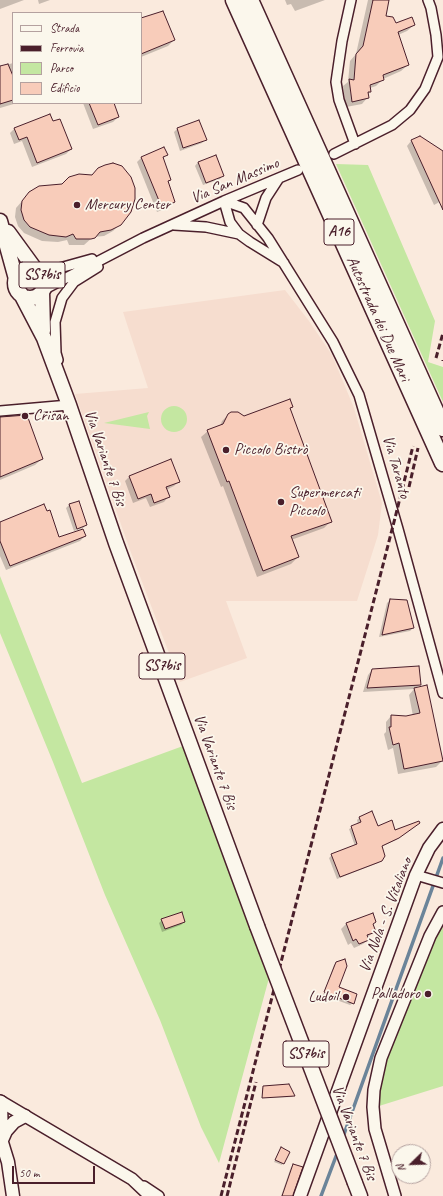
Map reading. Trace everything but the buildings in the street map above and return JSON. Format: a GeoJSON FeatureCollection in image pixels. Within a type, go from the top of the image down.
{"type":"FeatureCollection","features":[{"type":"Feature","properties":{"kind":"highway","name":"Autostrada dei Due Mari"},"geometry":{"type":"LineString","coordinates":[[234,0],[443,464]]}},
{"type":"Feature","properties":{"kind":"highway","name":"Autostrada dei Due Mari"},"geometry":{"type":"LineString","coordinates":[[250,0],[443,428]]}},
{"type":"Feature","properties":{"kind":"main road","name":"SS7bis"},"geometry":{"type":"LineString","coordinates":[[0,221],[36,270],[41,273],[45,281],[43,290],[39,295],[30,298],[21,294],[16,287],[16,279],[0,221]]}},
{"type":"Feature","properties":{"kind":"main road","name":"SS7bis"},"geometry":{"type":"LineString","coordinates":[[16,279],[18,274],[25,269],[36,270]]}},
{"type":"Feature","properties":{"kind":"main road","name":"Via Variante 7 Bis"},"geometry":{"type":"LineString","coordinates":[[43,290],[44,338]]}},
{"type":"Feature","properties":{"kind":"main road","name":"Via Variante 7 Bis"},"geometry":{"type":"LineString","coordinates":[[21,294],[44,338],[69,405],[116,543],[257,926],[358,1190]]}},
{"type":"Feature","properties":{"kind":"main road","name":"Via Nola - S. Vitaliano"},"geometry":{"type":"LineString","coordinates":[[300,1196],[416,874],[429,848],[443,829]]}},
{"type":"Feature","properties":{"kind":"main road"},"geometry":{"type":"LineString","coordinates":[[1,1102],[1,1138],[8,1162],[13,1196]]}},
{"type":"Feature","properties":{"kind":"main road"},"geometry":{"type":"LineString","coordinates":[[1,1138],[14,1122],[25,1116]]}},
{"type":"Feature","properties":{"kind":"street"},"geometry":{"type":"LineString","coordinates":[[352,0],[342,41],[336,82],[339,100],[354,144]]}},
{"type":"Feature","properties":{"kind":"street"},"geometry":{"type":"LineString","coordinates":[[334,154],[392,125],[410,110],[425,89],[438,58],[436,35],[428,0]]}},
{"type":"Feature","properties":{"kind":"street","name":"Via San Massimo"},"geometry":{"type":"LineString","coordinates":[[43,290],[172,225],[298,170]]}},
{"type":"Feature","properties":{"kind":"street"},"geometry":{"type":"LineString","coordinates":[[257,225],[266,198],[279,178]]}},
{"type":"Feature","properties":{"kind":"street","name":"Via Taranto"},"geometry":{"type":"LineString","coordinates":[[224,201],[244,208],[268,238],[333,342],[359,395],[398,528],[443,693]]}},
{"type":"Feature","properties":{"kind":"street","name":"Via Taranto"},"geometry":{"type":"LineString","coordinates":[[224,201],[230,222],[240,234],[285,264]]}},
{"type":"Feature","properties":{"kind":"street","name":"Via Taranto"},"geometry":{"type":"LineString","coordinates":[[172,225],[206,227],[240,234]]}},
{"type":"Feature","properties":{"kind":"street","name":"Via San Massimo"},"geometry":{"type":"LineString","coordinates":[[36,270],[56,269],[118,251]]}},
{"type":"Feature","properties":{"kind":"street","name":"Via San Massimo"},"geometry":{"type":"LineString","coordinates":[[61,385],[61,374],[56,353],[55,334],[55,322],[59,304],[65,293],[74,282],[112,258],[118,251]]}},
{"type":"Feature","properties":{"kind":"street"},"geometry":{"type":"LineString","coordinates":[[0,411],[69,405]]}},
{"type":"Feature","properties":{"kind":"street"},"geometry":{"type":"LineString","coordinates":[[416,874],[442,883]]}},
{"type":"Feature","properties":{"kind":"street"},"geometry":{"type":"LineString","coordinates":[[395,1196],[375,1128],[373,1108],[374,1090],[381,1058],[430,936],[443,912]]}},
{"type":"Feature","properties":{"kind":"street"},"geometry":{"type":"LineString","coordinates":[[1,1102],[159,1196]]}},
{"type":"Feature","properties":{"kind":"street"},"geometry":{"type":"LineString","coordinates":[[132,1179],[150,1196]]}},
{"type":"Feature","properties":{"kind":"shaded area"},"geometry":{"type":"Polygon","coordinates":[[[285,290],[309,321],[332,355],[354,408],[382,503],[378,535],[357,601],[226,601],[247,658],[180,682],[130,550],[75,394],[148,388],[123,312],[285,290]]]}},
{"type":"Feature","properties":{"kind":"green space"},"geometry":{"type":"Polygon","coordinates":[[[336,164],[368,165],[435,321],[428,362],[443,367],[443,402],[336,164]]]}},
{"type":"Feature","properties":{"kind":"green space"},"geometry":{"type":"Polygon","coordinates":[[[174,406],[183,410],[187,419],[183,428],[174,432],[165,428],[161,419],[165,410],[174,406]]]}},
{"type":"Feature","properties":{"kind":"green space"},"geometry":{"type":"Polygon","coordinates":[[[149,412],[147,416],[150,429],[104,423],[149,412]]]}},
{"type":"Feature","properties":{"kind":"green space"},"geometry":{"type":"Polygon","coordinates":[[[0,576],[82,783],[183,746],[269,978],[219,1163],[201,1127],[160,1020],[105,895],[53,762],[0,633],[0,576]]]}},
{"type":"Feature","properties":{"kind":"green space","name":"Palladoro"},"geometry":{"type":"Polygon","coordinates":[[[443,919],[443,1086],[379,1106],[379,1093],[386,1062],[439,925],[443,919]]]}},
{"type":"Feature","properties":{"kind":"waterway"},"geometry":{"type":"LineString","coordinates":[[343,1137],[443,858]]}},
{"type":"Feature","properties":{"kind":"waterway"},"geometry":{"type":"LineString","coordinates":[[321,1196],[338,1151]]}},
{"type":"Feature","properties":{"kind":"railway"},"geometry":{"type":"LineString","coordinates":[[436,358],[443,333]]}},
{"type":"Feature","properties":{"kind":"railway"},"geometry":{"type":"LineString","coordinates":[[221,1196],[413,446]]}},
{"type":"Feature","properties":{"kind":"railway"},"geometry":{"type":"LineString","coordinates":[[409,487],[418,448]]}},
{"type":"Feature","properties":{"kind":"railway"},"geometry":{"type":"LineString","coordinates":[[227,1196],[256,1082]]}},
{"type":"Feature","properties":{"kind":"place","name":"Mercury Center"},"geometry":{"type":"Point","coordinates":[77,205]}},
{"type":"Feature","properties":{"kind":"place","name":"Crisan"},"geometry":{"type":"Point","coordinates":[25,416]}},
{"type":"Feature","properties":{"kind":"place","name":"Piccolo Bistrò"},"geometry":{"type":"Point","coordinates":[226,450]}},
{"type":"Feature","properties":{"kind":"place","name":"Supermercati Piccolo"},"geometry":{"type":"Point","coordinates":[281,502]}},
{"type":"Feature","properties":{"kind":"place","name":"Palladoro"},"geometry":{"type":"Point","coordinates":[428,994]}},
{"type":"Feature","properties":{"kind":"place","name":"Ludoil"},"geometry":{"type":"Point","coordinates":[346,997]}}]}
